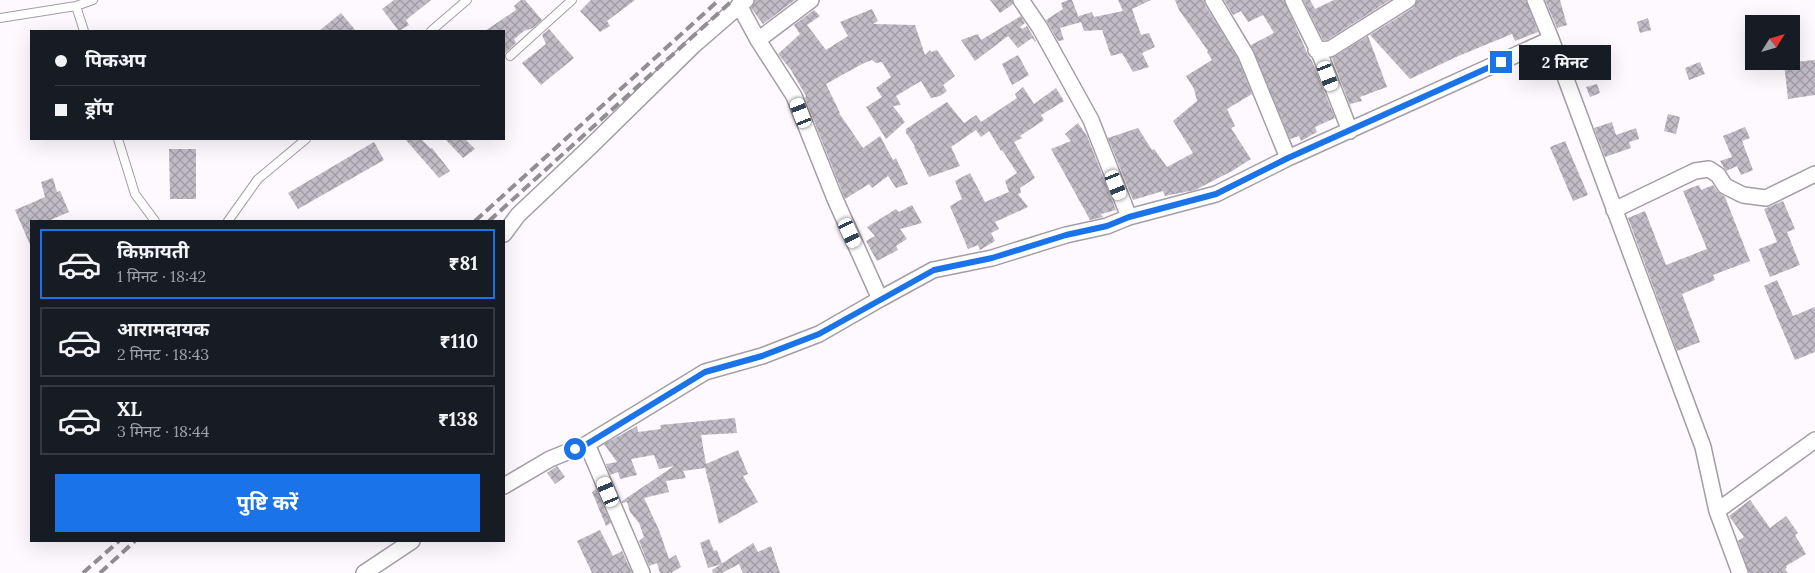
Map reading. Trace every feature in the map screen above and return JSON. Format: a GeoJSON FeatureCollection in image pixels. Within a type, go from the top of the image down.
{"type":"FeatureCollection","features":[{"type":"Feature","properties":{"kind":"street"},"geometry":{"type":"LineString","coordinates":[[758,40],[811,0]]}},
{"type":"Feature","properties":{"kind":"street"},"geometry":{"type":"LineString","coordinates":[[1021,0],[1040,28],[1091,120],[1129,217]]}},
{"type":"Feature","properties":{"kind":"street"},"geometry":{"type":"LineString","coordinates":[[1213,0],[1246,54],[1288,158]]}},
{"type":"Feature","properties":{"kind":"street"},"geometry":{"type":"LineString","coordinates":[[1293,0],[1321,57],[1350,131]]}},
{"type":"Feature","properties":{"kind":"street"},"geometry":{"type":"LineString","coordinates":[[1316,50],[1330,49],[1408,0]]}},
{"type":"Feature","properties":{"kind":"street"},"geometry":{"type":"LineString","coordinates":[[1535,0],[1703,447],[1717,511],[1740,573]]}},
{"type":"Feature","properties":{"kind":"street"},"geometry":{"type":"LineString","coordinates":[[505,233],[518,215],[694,45],[743,3],[758,40],[794,96],[835,200],[880,299]]}},
{"type":"Feature","properties":{"kind":"street"},"geometry":{"type":"LineString","coordinates":[[505,485],[550,459],[587,444],[705,372],[762,356],[819,334],[934,270],[992,258],[1066,235],[1107,226],[1129,217],[1216,194],[1288,158],[1551,39]]}},
{"type":"Feature","properties":{"kind":"street"},"geometry":{"type":"LineString","coordinates":[[1614,210],[1695,171],[1709,169],[1718,175],[1726,186],[1743,195],[1766,198],[1815,174]]}},
{"type":"Feature","properties":{"kind":"street"},"geometry":{"type":"LineString","coordinates":[[1717,511],[1815,440]]}},
{"type":"Feature","properties":{"kind":"street"},"geometry":{"type":"LineString","coordinates":[[587,444],[642,573]]}},
{"type":"Feature","properties":{"kind":"street"},"geometry":{"type":"LineString","coordinates":[[364,573],[410,542]]}},
{"type":"Feature","properties":{"kind":"lane"},"geometry":{"type":"LineString","coordinates":[[0,18],[76,6],[93,0]]}},
{"type":"Feature","properties":{"kind":"lane"},"geometry":{"type":"LineString","coordinates":[[432,30],[467,0]]}},
{"type":"Feature","properties":{"kind":"lane"},"geometry":{"type":"LineString","coordinates":[[510,56],[572,0]]}},
{"type":"Feature","properties":{"kind":"lane"},"geometry":{"type":"LineString","coordinates":[[76,6],[84,30]]}},
{"type":"Feature","properties":{"kind":"lane"},"geometry":{"type":"LineString","coordinates":[[118,140],[135,194],[153,220]]}},
{"type":"Feature","properties":{"kind":"lane"},"geometry":{"type":"LineString","coordinates":[[229,220],[258,179],[305,140]]}},
{"type":"Feature","properties":{"kind":"building"},"geometry":{"type":"Polygon","coordinates":[[[394,0],[431,0],[406,20],[409,25],[401,30],[398,30],[382,9],[394,0]]]}},
{"type":"Feature","properties":{"kind":"building"},"geometry":{"type":"Polygon","coordinates":[[[521,0],[525,0],[542,20],[533,28],[524,31],[514,39],[516,43],[505,53],[505,30],[486,30],[516,10],[514,6],[521,0]]]}},
{"type":"Feature","properties":{"kind":"building"},"geometry":{"type":"Polygon","coordinates":[[[591,0],[635,0],[607,21],[610,26],[600,32],[580,11],[591,0]]]}},
{"type":"Feature","properties":{"kind":"building"},"geometry":{"type":"Polygon","coordinates":[[[755,0],[795,0],[763,24],[751,8],[755,0]]]}},
{"type":"Feature","properties":{"kind":"building"},"geometry":{"type":"Polygon","coordinates":[[[990,0],[1012,0],[1013,4],[1000,13],[990,0]]]}},
{"type":"Feature","properties":{"kind":"building"},"geometry":{"type":"Polygon","coordinates":[[[1072,0],[1079,18],[1079,16],[1092,12],[1094,17],[1123,11],[1118,0],[1151,0],[1132,9],[1141,35],[1149,33],[1155,47],[1142,53],[1149,67],[1133,72],[1122,53],[1111,56],[1102,30],[1084,31],[1081,22],[1060,28],[1064,40],[1058,41],[1046,20],[1063,9],[1061,3],[1072,0]]]}},
{"type":"Feature","properties":{"kind":"building"},"geometry":{"type":"Polygon","coordinates":[[[1175,0],[1204,0],[1205,5],[1238,59],[1252,94],[1227,109],[1235,126],[1231,128],[1251,159],[1195,190],[1165,196],[1163,191],[1133,200],[1108,138],[1138,128],[1152,150],[1154,149],[1167,167],[1193,153],[1173,121],[1197,101],[1194,89],[1186,76],[1212,60],[1208,51],[1179,10],[1175,0]]]}},
{"type":"Feature","properties":{"kind":"building"},"geometry":{"type":"Polygon","coordinates":[[[1224,0],[1284,0],[1312,61],[1335,118],[1315,127],[1317,132],[1301,141],[1299,136],[1290,139],[1251,45],[1274,33],[1263,15],[1248,22],[1241,11],[1233,15],[1224,0]]]}},
{"type":"Feature","properties":{"kind":"building"},"geometry":{"type":"Polygon","coordinates":[[[1303,0],[1310,0],[1315,9],[1334,0],[1390,0],[1327,40],[1323,40],[1303,0]]]}},
{"type":"Feature","properties":{"kind":"building"},"geometry":{"type":"Polygon","coordinates":[[[1417,0],[1526,0],[1538,32],[1515,41],[1512,34],[1456,57],[1410,79],[1370,35],[1413,8],[1417,0]]]}},
{"type":"Feature","properties":{"kind":"building"},"geometry":{"type":"Polygon","coordinates":[[[1545,0],[1560,0],[1567,25],[1557,28],[1545,0]]]}},
{"type":"Feature","properties":{"kind":"building"},"geometry":{"type":"Polygon","coordinates":[[[872,9],[878,21],[873,24],[915,25],[925,55],[930,50],[931,52],[937,50],[955,76],[943,85],[947,91],[940,96],[931,98],[921,81],[896,96],[901,105],[893,106],[905,122],[886,139],[866,107],[882,97],[876,88],[891,77],[882,62],[876,63],[872,60],[826,84],[839,113],[863,148],[880,136],[893,160],[896,158],[908,184],[896,188],[888,176],[872,188],[869,184],[845,199],[805,98],[806,96],[791,70],[778,54],[800,34],[794,25],[814,10],[820,16],[807,25],[826,50],[848,36],[840,22],[872,9]]]}},
{"type":"Feature","properties":{"kind":"building"},"geometry":{"type":"Polygon","coordinates":[[[341,13],[355,30],[320,30],[341,13]]]}},
{"type":"Feature","properties":{"kind":"building"},"geometry":{"type":"Polygon","coordinates":[[[1021,16],[1025,23],[1020,27],[1022,29],[1027,26],[1035,42],[1032,38],[1018,48],[1008,36],[975,61],[961,40],[978,34],[981,40],[1021,16]]]}},
{"type":"Feature","properties":{"kind":"building"},"geometry":{"type":"Polygon","coordinates":[[[1648,18],[1651,30],[1640,33],[1637,22],[1648,18]]]}},
{"type":"Feature","properties":{"kind":"building"},"geometry":{"type":"Polygon","coordinates":[[[549,29],[574,58],[541,85],[522,63],[546,44],[542,35],[549,29]]]}},
{"type":"Feature","properties":{"kind":"building"},"geometry":{"type":"Polygon","coordinates":[[[1368,36],[1387,87],[1360,97],[1362,101],[1350,104],[1352,111],[1332,58],[1368,36]]]}},
{"type":"Feature","properties":{"kind":"building"},"geometry":{"type":"Polygon","coordinates":[[[1018,55],[1029,75],[1012,85],[1002,64],[1018,55]]]}},
{"type":"Feature","properties":{"kind":"building"},"geometry":{"type":"Polygon","coordinates":[[[1815,60],[1815,95],[1788,99],[1785,70],[1800,70],[1800,61],[1815,60]]]}},
{"type":"Feature","properties":{"kind":"building"},"geometry":{"type":"Polygon","coordinates":[[[1700,62],[1705,74],[1689,80],[1685,68],[1700,62]]]}},
{"type":"Feature","properties":{"kind":"building"},"geometry":{"type":"Polygon","coordinates":[[[1597,84],[1600,93],[1590,97],[1586,87],[1597,84]]]}},
{"type":"Feature","properties":{"kind":"building"},"geometry":{"type":"Polygon","coordinates":[[[1023,87],[1034,104],[1056,88],[1064,101],[1041,115],[1044,120],[1020,136],[1022,138],[1014,142],[1035,178],[1020,188],[1021,193],[1018,194],[1028,207],[995,222],[999,229],[991,233],[995,241],[980,250],[978,245],[968,249],[950,206],[962,199],[955,181],[970,173],[985,202],[1009,192],[1005,181],[1017,173],[989,131],[981,137],[976,130],[951,147],[960,166],[929,177],[915,146],[906,133],[906,129],[947,102],[964,123],[976,115],[981,122],[1017,98],[1015,94],[1023,87]]]}},
{"type":"Feature","properties":{"kind":"building"},"geometry":{"type":"Polygon","coordinates":[[[1668,114],[1680,117],[1676,134],[1664,131],[1668,114]]]}},
{"type":"Feature","properties":{"kind":"building"},"geometry":{"type":"Polygon","coordinates":[[[1612,122],[1616,135],[1636,128],[1639,139],[1629,142],[1631,148],[1605,157],[1594,128],[1612,122]]]}},
{"type":"Feature","properties":{"kind":"building"},"geometry":{"type":"Polygon","coordinates":[[[1078,123],[1087,136],[1116,210],[1101,214],[1103,217],[1090,220],[1051,149],[1071,141],[1065,134],[1078,123]]]}},
{"type":"Feature","properties":{"kind":"building"},"geometry":{"type":"Polygon","coordinates":[[[1745,127],[1750,138],[1742,141],[1753,170],[1741,175],[1737,166],[1726,171],[1720,161],[1732,157],[1723,136],[1745,127]]]}},
{"type":"Feature","properties":{"kind":"building"},"geometry":{"type":"Polygon","coordinates":[[[406,140],[422,140],[432,148],[450,171],[439,178],[406,140]]]}},
{"type":"Feature","properties":{"kind":"building"},"geometry":{"type":"Polygon","coordinates":[[[446,140],[466,140],[475,149],[463,158],[446,140]]]}},
{"type":"Feature","properties":{"kind":"building"},"geometry":{"type":"Polygon","coordinates":[[[1565,141],[1588,195],[1573,201],[1550,147],[1565,141]]]}},
{"type":"Feature","properties":{"kind":"building"},"geometry":{"type":"Polygon","coordinates":[[[374,142],[384,160],[298,209],[288,193],[374,142]]]}},
{"type":"Feature","properties":{"kind":"building"},"geometry":{"type":"Polygon","coordinates":[[[169,149],[196,149],[196,199],[170,199],[169,149]]]}},
{"type":"Feature","properties":{"kind":"building"},"geometry":{"type":"Polygon","coordinates":[[[53,178],[57,192],[60,191],[69,212],[50,220],[30,220],[30,245],[15,210],[45,197],[41,182],[53,178]]]}},
{"type":"Feature","properties":{"kind":"building"},"geometry":{"type":"Polygon","coordinates":[[[1699,185],[1701,190],[1713,185],[1725,197],[1750,261],[1713,275],[1715,280],[1682,294],[1700,342],[1677,351],[1628,218],[1645,211],[1666,265],[1707,249],[1683,191],[1699,185]]]}},
{"type":"Feature","properties":{"kind":"building"},"geometry":{"type":"Polygon","coordinates":[[[1783,201],[1795,229],[1787,232],[1800,265],[1770,277],[1759,249],[1777,242],[1764,209],[1783,201]]]}},
{"type":"Feature","properties":{"kind":"building"},"geometry":{"type":"Polygon","coordinates":[[[912,205],[922,223],[900,229],[907,239],[896,246],[898,250],[877,261],[866,241],[875,236],[867,227],[896,209],[899,212],[912,205]]]}},
{"type":"Feature","properties":{"kind":"building"},"geometry":{"type":"Polygon","coordinates":[[[1777,280],[1793,316],[1815,307],[1815,352],[1795,360],[1764,286],[1777,280]]]}},
{"type":"Feature","properties":{"kind":"building"},"geometry":{"type":"Polygon","coordinates":[[[735,418],[737,433],[701,435],[706,464],[738,450],[748,474],[743,476],[758,502],[719,524],[705,468],[683,471],[686,478],[666,481],[669,492],[644,498],[659,530],[669,559],[676,555],[681,567],[671,573],[660,573],[657,563],[649,566],[639,541],[644,537],[639,523],[630,512],[627,502],[622,503],[622,501],[674,466],[659,469],[654,455],[631,459],[637,475],[620,479],[618,472],[610,475],[606,464],[617,462],[604,444],[637,426],[638,432],[661,429],[660,425],[735,418]]]}},
{"type":"Feature","properties":{"kind":"building"},"geometry":{"type":"Polygon","coordinates":[[[557,466],[565,477],[555,484],[547,473],[557,466]]]}},
{"type":"Feature","properties":{"kind":"building"},"geometry":{"type":"Polygon","coordinates":[[[596,489],[611,523],[606,526],[592,492],[596,489]]]}},
{"type":"Feature","properties":{"kind":"building"},"geometry":{"type":"Polygon","coordinates":[[[1750,500],[1770,528],[1786,516],[1798,533],[1795,535],[1806,554],[1786,566],[1787,568],[1785,569],[1788,573],[1749,573],[1738,541],[1744,537],[1729,516],[1750,500]]]}},
{"type":"Feature","properties":{"kind":"building"},"geometry":{"type":"Polygon","coordinates":[[[600,530],[613,556],[622,551],[632,573],[592,573],[577,541],[600,530]]]}},
{"type":"Feature","properties":{"kind":"building"},"geometry":{"type":"Polygon","coordinates":[[[709,539],[714,551],[717,550],[722,564],[708,568],[700,543],[709,539]]]}},
{"type":"Feature","properties":{"kind":"building"},"geometry":{"type":"Polygon","coordinates":[[[753,543],[758,552],[771,546],[780,573],[743,573],[739,564],[722,573],[713,573],[712,570],[753,543]]]}},
{"type":"Feature","properties":{"kind":"railway"},"geometry":{"type":"LineString","coordinates":[[476,220],[719,0]]}},
{"type":"Feature","properties":{"kind":"railway"},"geometry":{"type":"LineString","coordinates":[[490,220],[733,0]]}},
{"type":"Feature","properties":{"kind":"railway"},"geometry":{"type":"LineString","coordinates":[[83,573],[118,542]]}},
{"type":"Feature","properties":{"kind":"railway"},"geometry":{"type":"LineString","coordinates":[[100,573],[134,542]]}},
{"type":"Feature","properties":{"kind":"route"},"geometry":{"type":"LineString","coordinates":[[575,449],[587,444],[705,372],[762,356],[819,334],[934,270],[992,258],[1066,235],[1107,226],[1129,217],[1216,194],[1288,158],[1501,62]]}}]}
